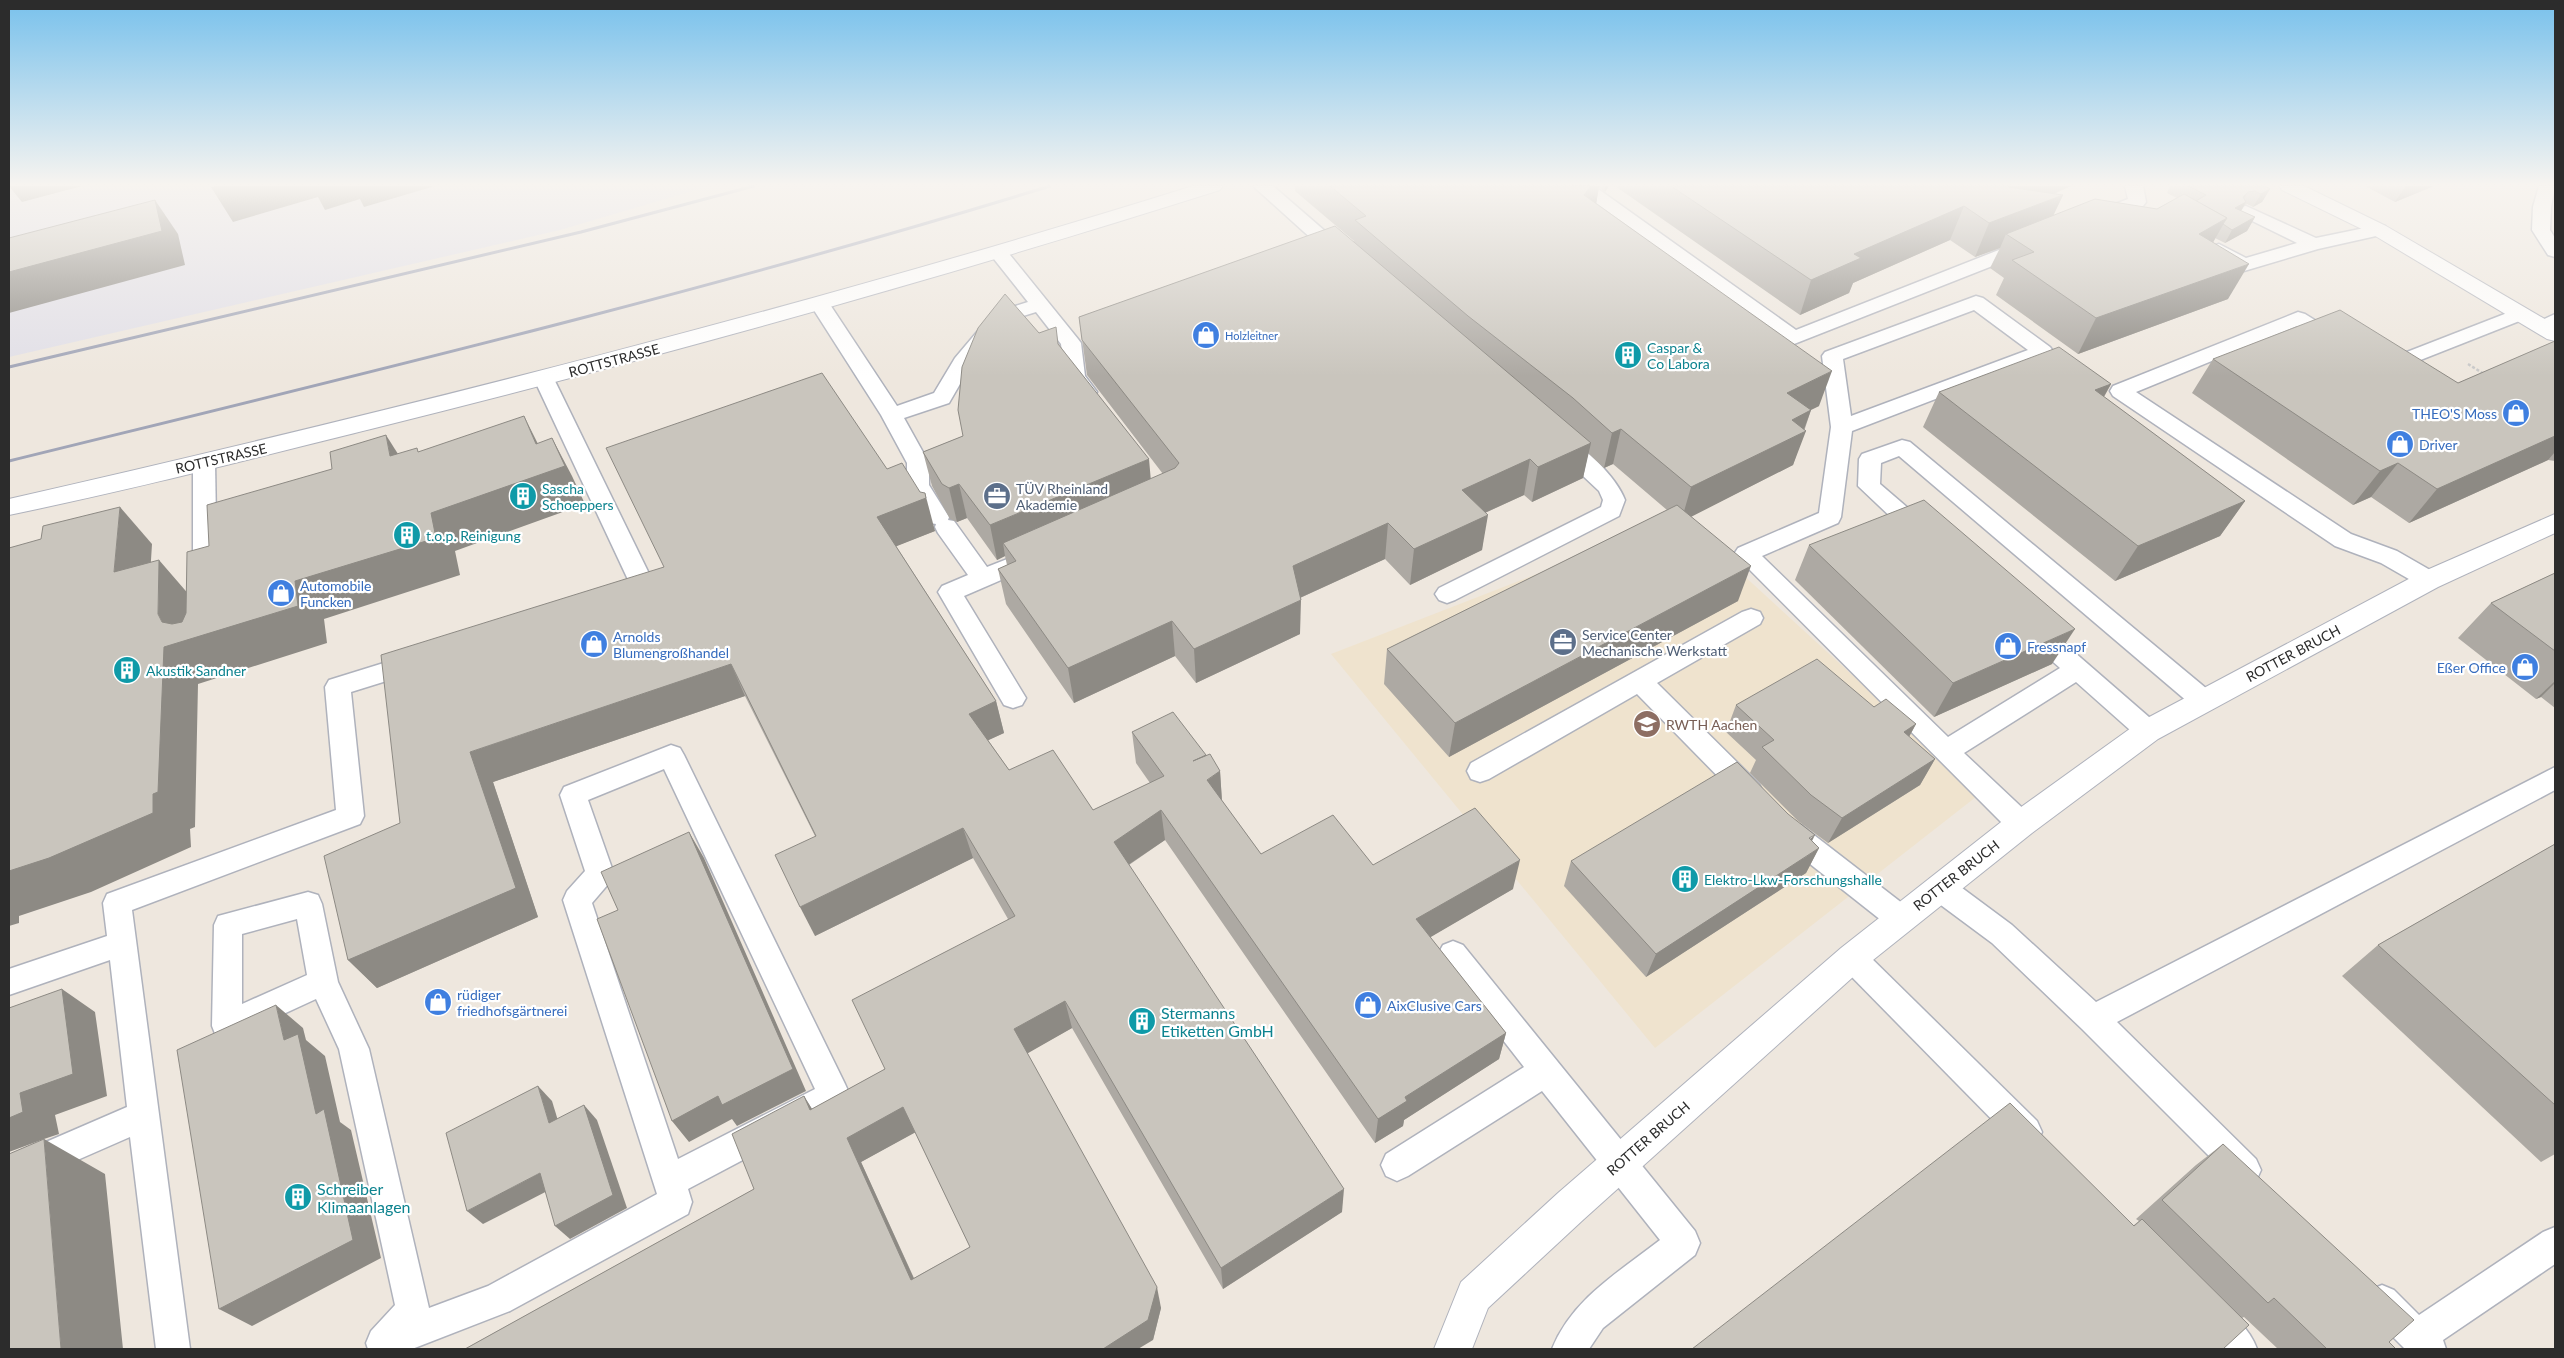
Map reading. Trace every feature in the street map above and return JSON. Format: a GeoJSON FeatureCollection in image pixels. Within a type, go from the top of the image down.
{"type":"FeatureCollection","features":[{"type":"Feature","properties":{"kind":"street","name":"ROTTSTRASSE"},"geometry":{"type":"LineString","coordinates":[[9,507],[204,462],[544,379],[1014,249]]}},
{"type":"Feature","properties":{"kind":"street"},"geometry":{"type":"LineString","coordinates":[[2412,249],[2520,314],[2551,327]]}},
{"type":"Feature","properties":{"kind":"street","name":"ROTTER BRUCH"},"geometry":{"type":"LineString","coordinates":[[1453,1349],[1474,1295],[1620,1162],[1852,958],[2021,824],[2148,731],[2429,580],[2555,523]]}},
{"type":"Feature","properties":{"kind":"lane"},"geometry":{"type":"LineString","coordinates":[[1334,249],[1357,270]]}},
{"type":"Feature","properties":{"kind":"lane"},"geometry":{"type":"LineString","coordinates":[[1670,249],[1794,338],[2016,249]]}},
{"type":"Feature","properties":{"kind":"lane"},"geometry":{"type":"LineString","coordinates":[[2217,249],[2244,265],[2296,249]]}},
{"type":"Feature","properties":{"kind":"lane"},"geometry":{"type":"LineString","coordinates":[[999,254],[1071,344],[1075,377],[1098,407]]}},
{"type":"Feature","properties":{"kind":"lane"},"geometry":{"type":"LineString","coordinates":[[1842,426],[2043,351],[1976,302],[1832,356],[1842,426],[1830,517],[1746,554],[2021,824]]}},
{"type":"Feature","properties":{"kind":"lane"},"geometry":{"type":"LineString","coordinates":[[820,304],[892,415],[918,463],[918,485],[942,522],[983,578]]}},
{"type":"Feature","properties":{"kind":"lane"},"geometry":{"type":"LineString","coordinates":[[892,415],[942,398],[962,362],[1000,316],[1039,305]]}},
{"type":"Feature","properties":{"kind":"lane"},"geometry":{"type":"LineString","coordinates":[[2429,580],[2389,557],[2343,540],[2120,390],[2298,318],[2378,370],[2520,314]]}},
{"type":"Feature","properties":{"kind":"lane"},"geometry":{"type":"LineString","coordinates":[[544,379],[645,590],[608,602]]}},
{"type":"Feature","properties":{"kind":"lane"},"geometry":{"type":"LineString","coordinates":[[1447,594],[1610,512],[1614,500],[1610,490],[1585,464],[1543,429]]}},
{"type":"Feature","properties":{"kind":"lane"},"geometry":{"type":"LineString","coordinates":[[1936,545],[1869,486],[1870,460],[1902,447],[2204,701]]}},
{"type":"Feature","properties":{"kind":"lane"},"geometry":{"type":"LineString","coordinates":[[204,462],[205,601]]}},
{"type":"Feature","properties":{"kind":"lane"},"geometry":{"type":"LineString","coordinates":[[1013,698],[950,592],[1045,551]]}},
{"type":"Feature","properties":{"kind":"lane"},"geometry":{"type":"LineString","coordinates":[[2018,617],[2148,731]]}},
{"type":"Feature","properties":{"kind":"lane"},"geometry":{"type":"LineString","coordinates":[[1480,771],[1751,618]]}},
{"type":"Feature","properties":{"kind":"lane"},"geometry":{"type":"LineString","coordinates":[[173,1349],[117,903],[350,816],[338,687],[440,654]]}},
{"type":"Feature","properties":{"kind":"lane"},"geometry":{"type":"LineString","coordinates":[[1946,751],[2077,669]]}},
{"type":"Feature","properties":{"kind":"lane"},"geometry":{"type":"LineString","coordinates":[[1640,682],[1787,830],[1901,919]]}},
{"type":"Feature","properties":{"kind":"lane"},"geometry":{"type":"LineString","coordinates":[[380,1346],[498,1299],[676,1202],[577,900],[600,874],[573,794],[671,755],[834,1095],[670,1181]]}},
{"type":"Feature","properties":{"kind":"lane"},"geometry":{"type":"LineString","coordinates":[[2093,1019],[2555,778]]}},
{"type":"Feature","properties":{"kind":"lane"},"geometry":{"type":"LineString","coordinates":[[1940,888],[2002,934],[2093,1019],[2262,1186]]}},
{"type":"Feature","properties":{"kind":"lane"},"geometry":{"type":"LineString","coordinates":[[323,982],[226,1026],[228,925],[308,904],[323,982],[354,1049],[413,1311],[380,1346]]}},
{"type":"Feature","properties":{"kind":"lane"},"geometry":{"type":"LineString","coordinates":[[9,982],[123,943]]}},
{"type":"Feature","properties":{"kind":"lane"},"geometry":{"type":"LineString","coordinates":[[1453,954],[1684,1243],[1591,1316],[1569,1349]]}},
{"type":"Feature","properties":{"kind":"lane"},"geometry":{"type":"LineString","coordinates":[[1852,958],[2044,1151]]}},
{"type":"Feature","properties":{"kind":"lane"},"geometry":{"type":"LineString","coordinates":[[1397,1164],[1546,1071]]}},
{"type":"Feature","properties":{"kind":"lane"},"geometry":{"type":"LineString","coordinates":[[9,1174],[144,1115]]}},
{"type":"Feature","properties":{"kind":"lane"},"geometry":{"type":"LineString","coordinates":[[2361,1282],[2423,1343],[2555,1244]]}},
{"type":"Feature","properties":{"kind":"lane"},"geometry":{"type":"LineString","coordinates":[[2191,1300],[2240,1349]]}},
{"type":"Feature","properties":{"kind":"shaded area"},"geometry":{"type":"Polygon","coordinates":[[[9,249],[476,249],[9,357],[9,249]]]}},
{"type":"Feature","properties":{"kind":"shaded area","name":"RWTH Aachen"},"geometry":{"type":"Polygon","coordinates":[[[1681,518],[1981,793],[1655,1048],[1331,654],[1681,518]]]}},
{"type":"Feature","properties":{"kind":"building"},"geometry":{"type":"Polygon","coordinates":[[[9,249],[93,249],[9,272],[9,249]]]}},
{"type":"Feature","properties":{"kind":"building"},"geometry":{"type":"Polygon","coordinates":[[[1269,249],[1363,249],[1591,443],[1538,467],[1530,459],[1462,490],[1488,515],[1414,549],[1388,523],[1293,566],[1301,600],[1194,649],[1172,621],[1068,668],[998,569],[1016,561],[1003,543],[1175,468],[1179,463],[1082,340],[1079,317],[1269,249]]]}},
{"type":"Feature","properties":{"kind":"building","name":"Caspar & Co Labora"},"geometry":{"type":"Polygon","coordinates":[[[1390,249],[1661,249],[1832,371],[1787,393],[1811,410],[1792,420],[1806,431],[1691,487],[1621,429],[1612,433],[1573,398],[1468,316],[1390,249]]]}},
{"type":"Feature","properties":{"kind":"building"},"geometry":{"type":"Polygon","coordinates":[[[1765,249],[1865,249],[1854,254],[1861,258],[1811,280],[1765,249]]]}},
{"type":"Feature","properties":{"kind":"building"},"geometry":{"type":"Polygon","coordinates":[[[2030,249],[2225,249],[2249,264],[2096,318],[2012,260],[2034,252],[2030,249]]]}},
{"type":"Feature","properties":{"kind":"building"},"geometry":{"type":"Polygon","coordinates":[[[1005,294],[1039,333],[1056,327],[1058,344],[1149,459],[990,525],[959,484],[949,488],[942,484],[923,452],[963,436],[958,410],[962,367],[978,328],[1005,294]]]}},
{"type":"Feature","properties":{"kind":"building"},"geometry":{"type":"Polygon","coordinates":[[[2340,310],[2458,383],[2555,341],[2555,436],[2437,489],[2398,463],[2380,471],[2213,359],[2340,310]]]}},
{"type":"Feature","properties":{"kind":"building"},"geometry":{"type":"Polygon","coordinates":[[[2059,347],[2111,384],[2095,390],[2245,501],[2138,546],[1939,392],[2059,347]]]}},
{"type":"Feature","properties":{"kind":"building"},"geometry":{"type":"Polygon","coordinates":[[[822,373],[887,469],[902,463],[920,492],[925,493],[926,498],[877,517],[996,701],[969,714],[1009,770],[1053,750],[1093,810],[1164,776],[1132,732],[1173,712],[1206,755],[1193,761],[1210,754],[1220,771],[1207,780],[1261,854],[1333,815],[1373,865],[1475,808],[1520,860],[1416,919],[1506,1033],[1405,1097],[1407,1101],[1378,1119],[1161,810],[1114,842],[1344,1189],[1221,1268],[1065,1001],[1014,1029],[1157,1287],[1148,1320],[1103,1349],[465,1349],[754,1189],[732,1134],[804,1096],[810,1110],[885,1069],[852,1000],[1015,916],[963,828],[800,907],[775,855],[816,836],[731,664],[470,752],[516,888],[348,960],[324,856],[400,823],[381,655],[664,567],[606,448],[822,373]],[[903,1107],[847,1138],[911,1280],[970,1247],[903,1107]]]}},
{"type":"Feature","properties":{"kind":"building"},"geometry":{"type":"Polygon","coordinates":[[[524,416],[536,444],[552,438],[565,466],[431,513],[436,538],[295,581],[298,606],[164,647],[158,792],[153,794],[153,813],[49,858],[9,871],[9,548],[41,539],[43,526],[120,507],[114,572],[159,560],[158,614],[162,622],[172,624],[182,622],[186,613],[187,552],[209,546],[207,505],[332,469],[330,452],[386,435],[390,456],[417,448],[418,452],[524,416]]]}},
{"type":"Feature","properties":{"kind":"building"},"geometry":{"type":"Polygon","coordinates":[[[1924,500],[2075,629],[1953,683],[1809,545],[1924,500]]]}},
{"type":"Feature","properties":{"kind":"building","name":"Service Center Mechanische Werkstatt"},"geometry":{"type":"Polygon","coordinates":[[[1677,505],[1751,566],[1455,723],[1387,649],[1677,505]]]}},
{"type":"Feature","properties":{"kind":"building"},"geometry":{"type":"Polygon","coordinates":[[[2555,573],[2555,651],[2491,603],[2555,573]]]}},
{"type":"Feature","properties":{"kind":"building"},"geometry":{"type":"Polygon","coordinates":[[[1817,659],[1874,707],[1886,699],[1916,724],[1904,732],[1935,759],[1842,818],[1811,795],[1762,747],[1774,740],[1736,705],[1817,659]]]}},
{"type":"Feature","properties":{"kind":"building","name":"Elektro-Lkw-Forschungshalle"},"geometry":{"type":"Polygon","coordinates":[[[1737,762],[1788,814],[1815,835],[1809,838],[1819,848],[1656,954],[1571,861],[1737,762]]]}},
{"type":"Feature","properties":{"kind":"building"},"geometry":{"type":"Polygon","coordinates":[[[689,832],[793,1069],[722,1105],[718,1096],[672,1121],[597,919],[618,910],[601,872],[689,832]]]}},
{"type":"Feature","properties":{"kind":"building"},"geometry":{"type":"Polygon","coordinates":[[[2555,844],[2555,1105],[2378,945],[2555,844]]]}},
{"type":"Feature","properties":{"kind":"building"},"geometry":{"type":"Polygon","coordinates":[[[62,989],[73,1074],[20,1093],[23,1112],[9,1118],[9,1008],[62,989]]]}},
{"type":"Feature","properties":{"kind":"building","name":"Schreiber Klimaanlagen"},"geometry":{"type":"Polygon","coordinates":[[[276,1005],[284,1040],[298,1034],[316,1114],[324,1109],[353,1240],[219,1309],[177,1050],[276,1005]]]}},
{"type":"Feature","properties":{"kind":"building"},"geometry":{"type":"Polygon","coordinates":[[[538,1086],[549,1123],[584,1105],[613,1195],[555,1226],[540,1173],[467,1211],[446,1133],[538,1086]]]}},
{"type":"Feature","properties":{"kind":"building"},"geometry":{"type":"Polygon","coordinates":[[[2010,1103],[2134,1226],[2142,1219],[2249,1325],[2223,1349],[1692,1349],[2010,1103]]]}},
{"type":"Feature","properties":{"kind":"building"},"geometry":{"type":"Polygon","coordinates":[[[44,1139],[61,1349],[9,1349],[9,1154],[44,1139]]]}},
{"type":"Feature","properties":{"kind":"building"},"geometry":{"type":"Polygon","coordinates":[[[2223,1144],[2414,1320],[2389,1342],[2396,1349],[2327,1349],[2274,1298],[2268,1303],[2162,1200],[2223,1144]]]}},
{"type":"Feature","properties":{"kind":"railway"},"geometry":{"type":"LineString","coordinates":[[9,367],[507,249]]}},
{"type":"Feature","properties":{"kind":"railway"},"geometry":{"type":"LineString","coordinates":[[9,461],[532,331],[836,249]]}},
{"type":"Feature","properties":{"kind":"place","name":"Holzleitner"},"geometry":{"type":"Point","coordinates":[1206,335]}},
{"type":"Feature","properties":{"kind":"place","name":"Caspar & Co Labora"},"geometry":{"type":"Point","coordinates":[1628,355]}},
{"type":"Feature","properties":{"kind":"place","name":"THEO'S Moss"},"geometry":{"type":"Point","coordinates":[2516,413]}},
{"type":"Feature","properties":{"kind":"place","name":"Driver"},"geometry":{"type":"Point","coordinates":[2400,444]}},
{"type":"Feature","properties":{"kind":"place","name":"Sascha Schoeppers"},"geometry":{"type":"Point","coordinates":[523,496]}},
{"type":"Feature","properties":{"kind":"place","name":"TÜV Rheinland Akademie"},"geometry":{"type":"Point","coordinates":[997,496]}},
{"type":"Feature","properties":{"kind":"place","name":"t.o.p. Reinigung"},"geometry":{"type":"Point","coordinates":[407,535]}},
{"type":"Feature","properties":{"kind":"place","name":"Automobile Funcken"},"geometry":{"type":"Point","coordinates":[281,593]}},
{"type":"Feature","properties":{"kind":"place","name":"Service Center Mechanische Werkstatt"},"geometry":{"type":"Point","coordinates":[1563,642]}},
{"type":"Feature","properties":{"kind":"place","name":"Arnolds Blumengroßhandel"},"geometry":{"type":"Point","coordinates":[594,644]}},
{"type":"Feature","properties":{"kind":"place","name":"Fressnapf"},"geometry":{"type":"Point","coordinates":[2008,646]}},
{"type":"Feature","properties":{"kind":"place","name":"Eßer Office"},"geometry":{"type":"Point","coordinates":[2525,667]}},
{"type":"Feature","properties":{"kind":"place","name":"Akustik Sandner"},"geometry":{"type":"Point","coordinates":[127,670]}},
{"type":"Feature","properties":{"kind":"place","name":"RWTH Aachen"},"geometry":{"type":"Point","coordinates":[1647,724]}},
{"type":"Feature","properties":{"kind":"place","name":"Elektro-Lkw-Forschungshalle"},"geometry":{"type":"Point","coordinates":[1685,879]}},
{"type":"Feature","properties":{"kind":"place","name":"rüdiger friedhofsgärtnerei"},"geometry":{"type":"Point","coordinates":[438,1002]}},
{"type":"Feature","properties":{"kind":"place","name":"AixClusive Cars"},"geometry":{"type":"Point","coordinates":[1368,1005]}},
{"type":"Feature","properties":{"kind":"place","name":"Stermanns Etiketten GmbH"},"geometry":{"type":"Point","coordinates":[1142,1021]}},
{"type":"Feature","properties":{"kind":"place","name":"Schreiber Klimaanlagen"},"geometry":{"type":"Point","coordinates":[298,1197]}}]}
